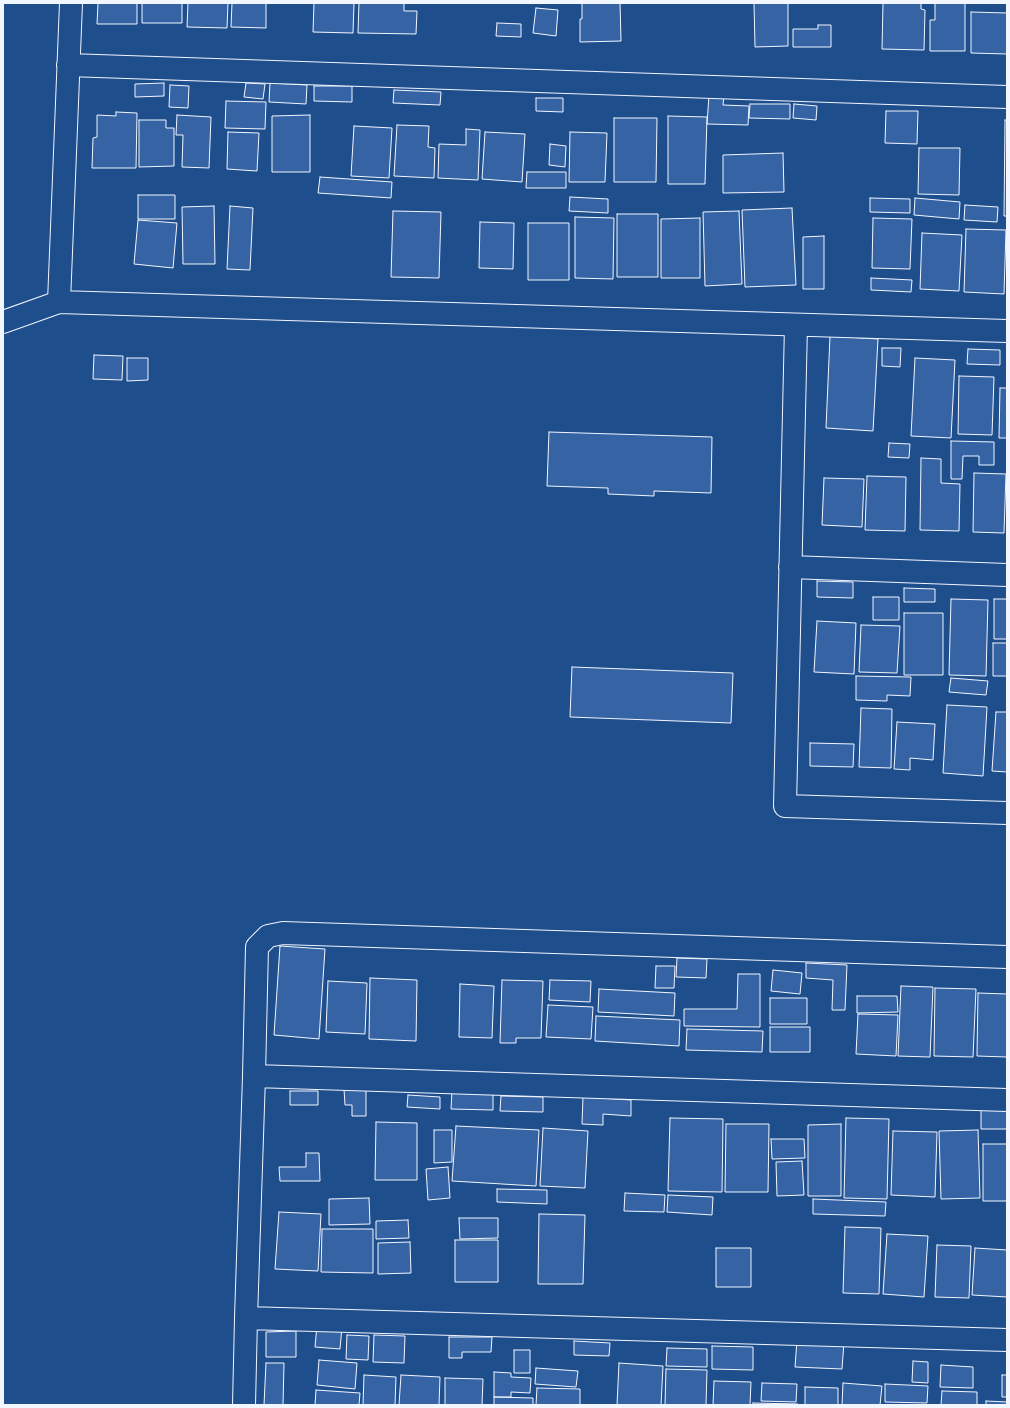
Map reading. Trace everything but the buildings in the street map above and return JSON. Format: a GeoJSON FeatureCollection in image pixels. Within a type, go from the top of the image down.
{"type":"FeatureCollection","features":[{"type":"Feature","properties":{"kind":"street"},"geometry":{"type":"LineString","coordinates":[[58,302],[71,3]]}},
{"type":"Feature","properties":{"kind":"street"},"geometry":{"type":"LineString","coordinates":[[68,65],[1007,97]]}},
{"type":"Feature","properties":{"kind":"street"},"geometry":{"type":"LineString","coordinates":[[3,322],[58,302],[1007,331]]}},
{"type":"Feature","properties":{"kind":"street"},"geometry":{"type":"LineString","coordinates":[[796,325],[785,806],[1007,813]]}},
{"type":"Feature","properties":{"kind":"street"},"geometry":{"type":"LineString","coordinates":[[790,567],[1007,575]]}},
{"type":"Feature","properties":{"kind":"street"},"geometry":{"type":"LineString","coordinates":[[244,1405],[257,947],[268,936],[283,933],[1007,957]]}},
{"type":"Feature","properties":{"kind":"street"},"geometry":{"type":"LineString","coordinates":[[254,1076],[1007,1100]]}},
{"type":"Feature","properties":{"kind":"street"},"geometry":{"type":"LineString","coordinates":[[246,1318],[1007,1340]]}}]}
